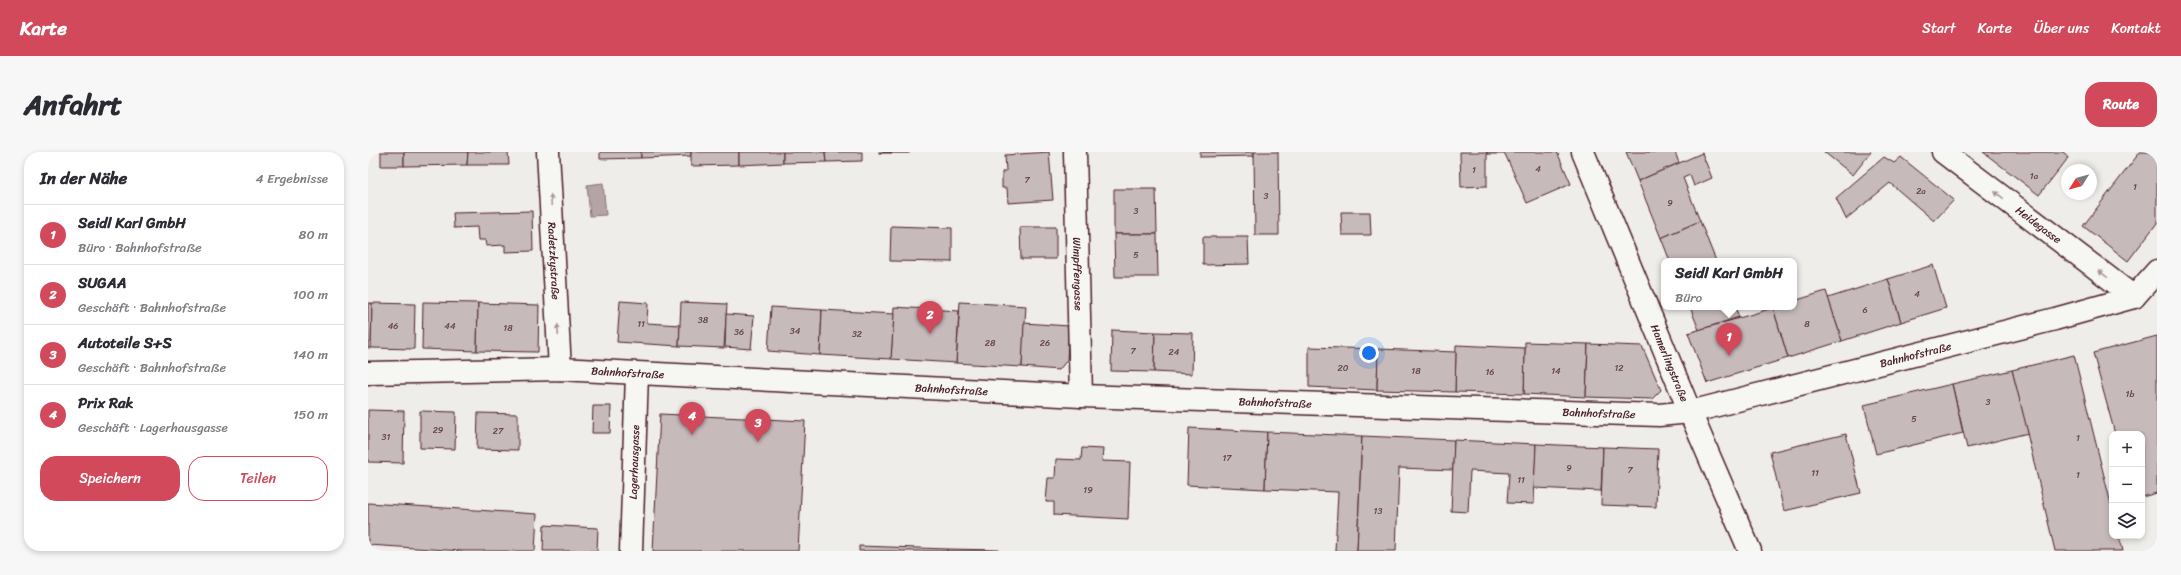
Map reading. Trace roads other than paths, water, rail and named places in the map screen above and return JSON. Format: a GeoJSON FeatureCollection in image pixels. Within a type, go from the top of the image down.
{"type":"FeatureCollection","features":[{"type":"Feature","properties":{"kind":"street","name":"Radetzkystraße"},"geometry":{"type":"LineString","coordinates":[[548,152],[560,369]]}},
{"type":"Feature","properties":{"kind":"street","name":"Wimpffengasse"},"geometry":{"type":"LineString","coordinates":[[1075,152],[1081,396]]}},
{"type":"Feature","properties":{"kind":"street","name":"Hamerlingstraße"},"geometry":{"type":"LineString","coordinates":[[1583,152],[1690,412],[1750,551]]}},
{"type":"Feature","properties":{"kind":"street","name":"Heidegasse"},"geometry":{"type":"LineString","coordinates":[[1944,152],[2134,297]]}},
{"type":"Feature","properties":{"kind":"street"},"geometry":{"type":"LineString","coordinates":[[2134,297],[2157,271]]}},
{"type":"Feature","properties":{"kind":"street","name":"Bahnhofstraße"},"geometry":{"type":"LineString","coordinates":[[368,373],[560,369],[1081,396],[1659,415],[1690,412],[2054,320],[2134,297]]}},
{"type":"Feature","properties":{"kind":"street","name":"Lagerhausgasse"},"geometry":{"type":"LineString","coordinates":[[631,551],[637,374]]}},
{"type":"Feature","properties":{"kind":"place","name":"SUGAA"},"geometry":{"type":"Point","coordinates":[930,334]}},
{"type":"Feature","properties":{"kind":"place","name":"Seidl Karl GmbH"},"geometry":{"type":"Point","coordinates":[1729,356]}},
{"type":"Feature","properties":{"kind":"place","name":"Prix Rak"},"geometry":{"type":"Point","coordinates":[692,435]}},
{"type":"Feature","properties":{"kind":"place","name":"Autoteile S+S"},"geometry":{"type":"Point","coordinates":[758,442]}}]}
